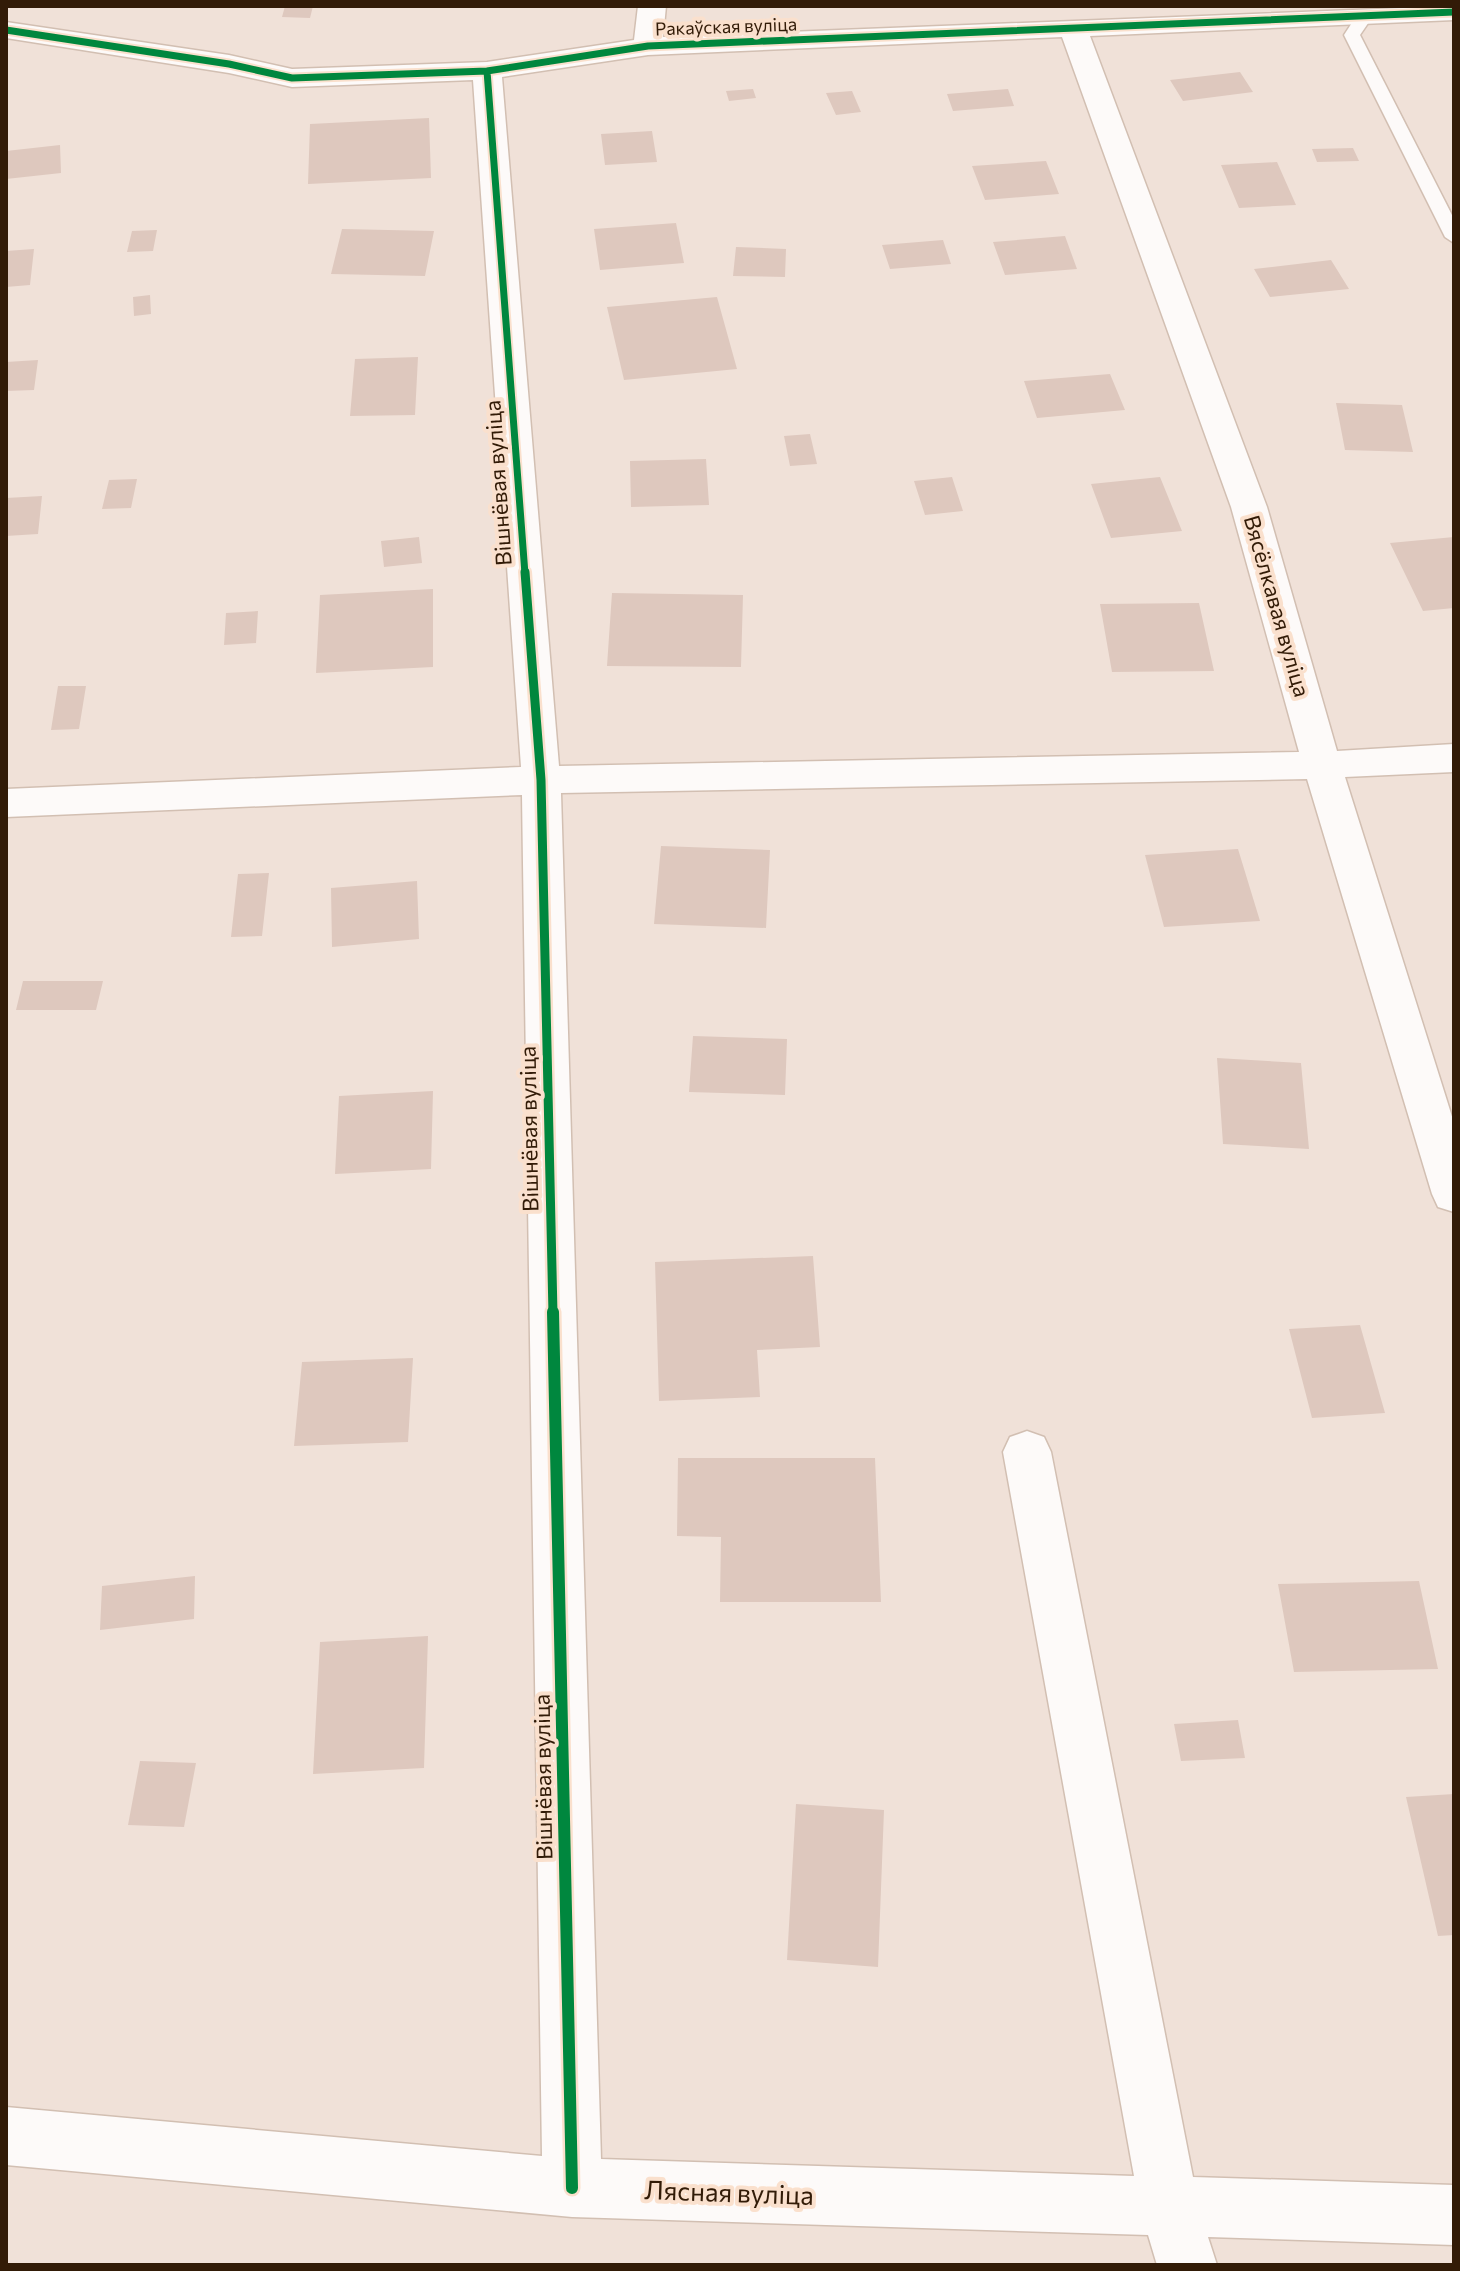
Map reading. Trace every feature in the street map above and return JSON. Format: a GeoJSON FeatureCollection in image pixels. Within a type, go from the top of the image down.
{"type":"FeatureCollection","features":[{"type":"Feature","properties":{"kind":"street"},"geometry":{"type":"LineString","coordinates":[[648,46],[652,6]]}},
{"type":"Feature","properties":{"kind":"street","name":"Ракаўская вуліца"},"geometry":{"type":"LineString","coordinates":[[6,30],[229,64],[292,78],[487,71],[648,46],[1454,12]]}},
{"type":"Feature","properties":{"kind":"street","name":"Вясёлкавая вуліца"},"geometry":{"type":"LineString","coordinates":[[1073,28],[1249,507],[1322,765],[1454,1194]]}},
{"type":"Feature","properties":{"kind":"street","name":"Вішнёвая вуліца"},"geometry":{"type":"LineString","coordinates":[[487,71],[541,780],[572,2188]]}},
{"type":"Feature","properties":{"kind":"street"},"geometry":{"type":"LineString","coordinates":[[6,803],[541,780],[1322,765],[1454,758]]}},
{"type":"Feature","properties":{"kind":"street"},"geometry":{"type":"LineString","coordinates":[[1027,1452],[1169,2206],[1187,2265]]}},
{"type":"Feature","properties":{"kind":"street","name":"Лясная вуліца"},"geometry":{"type":"LineString","coordinates":[[6,2136],[572,2188],[1454,2215]]}},
{"type":"Feature","properties":{"kind":"lane"},"geometry":{"type":"LineString","coordinates":[[1365,16],[1352,35],[1454,237]]}},
{"type":"Feature","properties":{"kind":"building"},"geometry":{"type":"Polygon","coordinates":[[[285,6],[313,6],[310,18],[282,17],[285,6]]]}},
{"type":"Feature","properties":{"kind":"building"},"geometry":{"type":"Polygon","coordinates":[[[1240,72],[1253,92],[1183,101],[1170,80],[1240,72]]]}},
{"type":"Feature","properties":{"kind":"building"},"geometry":{"type":"Polygon","coordinates":[[[753,89],[756,98],[729,101],[726,91],[753,89]]]}},
{"type":"Feature","properties":{"kind":"building"},"geometry":{"type":"Polygon","coordinates":[[[1008,89],[1014,106],[953,111],[947,94],[1008,89]]]}},
{"type":"Feature","properties":{"kind":"building"},"geometry":{"type":"Polygon","coordinates":[[[852,91],[861,112],[836,115],[826,93],[852,91]]]}},
{"type":"Feature","properties":{"kind":"building"},"geometry":{"type":"Polygon","coordinates":[[[429,118],[431,178],[308,184],[310,124],[429,118]]]}},
{"type":"Feature","properties":{"kind":"building"},"geometry":{"type":"Polygon","coordinates":[[[652,131],[657,162],[605,165],[601,134],[652,131]]]}},
{"type":"Feature","properties":{"kind":"building"},"geometry":{"type":"Polygon","coordinates":[[[60,145],[61,173],[6,179],[6,151],[60,145]]]}},
{"type":"Feature","properties":{"kind":"building"},"geometry":{"type":"Polygon","coordinates":[[[1353,148],[1359,161],[1317,162],[1312,149],[1353,148]]]}},
{"type":"Feature","properties":{"kind":"building"},"geometry":{"type":"Polygon","coordinates":[[[1046,161],[1059,194],[985,200],[972,166],[1046,161]]]}},
{"type":"Feature","properties":{"kind":"building"},"geometry":{"type":"Polygon","coordinates":[[[1277,162],[1296,205],[1239,208],[1221,165],[1277,162]]]}},
{"type":"Feature","properties":{"kind":"building"},"geometry":{"type":"Polygon","coordinates":[[[676,223],[684,263],[600,270],[594,229],[676,223]]]}},
{"type":"Feature","properties":{"kind":"building"},"geometry":{"type":"Polygon","coordinates":[[[342,229],[434,231],[425,276],[331,274],[342,229]]]}},
{"type":"Feature","properties":{"kind":"building"},"geometry":{"type":"Polygon","coordinates":[[[157,230],[153,251],[127,252],[132,231],[157,230]]]}},
{"type":"Feature","properties":{"kind":"building"},"geometry":{"type":"Polygon","coordinates":[[[1065,236],[1077,269],[1005,275],[993,242],[1065,236]]]}},
{"type":"Feature","properties":{"kind":"building"},"geometry":{"type":"Polygon","coordinates":[[[943,240],[951,264],[890,269],[882,245],[943,240]]]}},
{"type":"Feature","properties":{"kind":"building"},"geometry":{"type":"Polygon","coordinates":[[[736,247],[786,249],[785,277],[733,276],[736,247]]]}},
{"type":"Feature","properties":{"kind":"building"},"geometry":{"type":"Polygon","coordinates":[[[34,249],[30,285],[6,287],[6,251],[34,249]]]}},
{"type":"Feature","properties":{"kind":"building"},"geometry":{"type":"Polygon","coordinates":[[[1331,260],[1349,289],[1270,297],[1254,269],[1331,260]]]}},
{"type":"Feature","properties":{"kind":"building"},"geometry":{"type":"Polygon","coordinates":[[[150,295],[151,314],[134,316],[133,297],[150,295]]]}},
{"type":"Feature","properties":{"kind":"building"},"geometry":{"type":"Polygon","coordinates":[[[717,297],[737,369],[624,380],[607,307],[717,297]]]}},
{"type":"Feature","properties":{"kind":"building"},"geometry":{"type":"Polygon","coordinates":[[[418,357],[415,415],[350,416],[355,359],[418,357]]]}},
{"type":"Feature","properties":{"kind":"building"},"geometry":{"type":"Polygon","coordinates":[[[38,360],[34,390],[6,391],[6,362],[38,360]]]}},
{"type":"Feature","properties":{"kind":"building"},"geometry":{"type":"Polygon","coordinates":[[[1110,374],[1125,410],[1037,418],[1024,381],[1110,374]]]}},
{"type":"Feature","properties":{"kind":"building"},"geometry":{"type":"Polygon","coordinates":[[[1336,403],[1402,405],[1413,452],[1345,450],[1336,403]]]}},
{"type":"Feature","properties":{"kind":"building"},"geometry":{"type":"Polygon","coordinates":[[[810,434],[817,464],[790,466],[784,436],[810,434]]]}},
{"type":"Feature","properties":{"kind":"building"},"geometry":{"type":"Polygon","coordinates":[[[706,459],[709,505],[631,507],[630,461],[706,459]]]}},
{"type":"Feature","properties":{"kind":"building"},"geometry":{"type":"Polygon","coordinates":[[[952,477],[963,511],[925,515],[914,481],[952,477]]]}},
{"type":"Feature","properties":{"kind":"building"},"geometry":{"type":"Polygon","coordinates":[[[1160,477],[1182,531],[1111,538],[1091,484],[1160,477]]]}},
{"type":"Feature","properties":{"kind":"building"},"geometry":{"type":"Polygon","coordinates":[[[137,479],[131,508],[102,509],[109,480],[137,479]]]}},
{"type":"Feature","properties":{"kind":"building"},"geometry":{"type":"Polygon","coordinates":[[[42,496],[38,534],[6,536],[6,498],[42,496]]]}},
{"type":"Feature","properties":{"kind":"building"},"geometry":{"type":"Polygon","coordinates":[[[419,537],[422,563],[384,567],[381,541],[419,537]]]}},
{"type":"Feature","properties":{"kind":"building"},"geometry":{"type":"Polygon","coordinates":[[[1454,537],[1454,608],[1423,611],[1390,543],[1454,537]]]}},
{"type":"Feature","properties":{"kind":"building"},"geometry":{"type":"Polygon","coordinates":[[[433,589],[433,667],[316,673],[320,595],[433,589]]]}},
{"type":"Feature","properties":{"kind":"building"},"geometry":{"type":"Polygon","coordinates":[[[612,593],[743,595],[741,667],[607,666],[612,593]]]}},
{"type":"Feature","properties":{"kind":"building"},"geometry":{"type":"Polygon","coordinates":[[[1199,603],[1214,671],[1112,672],[1100,604],[1199,603]]]}},
{"type":"Feature","properties":{"kind":"building"},"geometry":{"type":"Polygon","coordinates":[[[258,611],[256,643],[224,645],[226,613],[258,611]]]}},
{"type":"Feature","properties":{"kind":"building"},"geometry":{"type":"Polygon","coordinates":[[[58,686],[86,686],[79,729],[51,730],[58,686]]]}},
{"type":"Feature","properties":{"kind":"building"},"geometry":{"type":"Polygon","coordinates":[[[661,846],[770,850],[766,928],[654,924],[661,846]]]}},
{"type":"Feature","properties":{"kind":"building"},"geometry":{"type":"Polygon","coordinates":[[[1238,849],[1260,921],[1164,927],[1145,855],[1238,849]]]}},
{"type":"Feature","properties":{"kind":"building"},"geometry":{"type":"Polygon","coordinates":[[[269,873],[262,936],[231,937],[238,874],[269,873]]]}},
{"type":"Feature","properties":{"kind":"building"},"geometry":{"type":"Polygon","coordinates":[[[417,881],[419,939],[332,947],[331,888],[417,881]]]}},
{"type":"Feature","properties":{"kind":"building"},"geometry":{"type":"Polygon","coordinates":[[[23,981],[103,981],[96,1010],[16,1010],[23,981]]]}},
{"type":"Feature","properties":{"kind":"building"},"geometry":{"type":"Polygon","coordinates":[[[693,1036],[787,1039],[785,1095],[689,1092],[693,1036]]]}},
{"type":"Feature","properties":{"kind":"building"},"geometry":{"type":"Polygon","coordinates":[[[1217,1058],[1301,1063],[1309,1149],[1223,1144],[1217,1058]]]}},
{"type":"Feature","properties":{"kind":"building"},"geometry":{"type":"Polygon","coordinates":[[[433,1091],[431,1169],[335,1174],[339,1096],[433,1091]]]}},
{"type":"Feature","properties":{"kind":"building"},"geometry":{"type":"Polygon","coordinates":[[[813,1256],[820,1347],[757,1350],[760,1397],[659,1401],[655,1262],[813,1256]]]}},
{"type":"Feature","properties":{"kind":"building"},"geometry":{"type":"Polygon","coordinates":[[[1360,1325],[1385,1413],[1312,1418],[1289,1329],[1360,1325]]]}},
{"type":"Feature","properties":{"kind":"building"},"geometry":{"type":"Polygon","coordinates":[[[413,1358],[408,1442],[294,1446],[302,1362],[413,1358]]]}},
{"type":"Feature","properties":{"kind":"building"},"geometry":{"type":"Polygon","coordinates":[[[678,1458],[875,1458],[881,1602],[720,1602],[721,1537],[677,1536],[678,1458]]]}},
{"type":"Feature","properties":{"kind":"building"},"geometry":{"type":"Polygon","coordinates":[[[195,1576],[194,1619],[100,1630],[102,1586],[195,1576]]]}},
{"type":"Feature","properties":{"kind":"building"},"geometry":{"type":"Polygon","coordinates":[[[1419,1581],[1438,1669],[1294,1672],[1278,1584],[1419,1581]]]}},
{"type":"Feature","properties":{"kind":"building"},"geometry":{"type":"Polygon","coordinates":[[[428,1636],[424,1768],[313,1774],[320,1642],[428,1636]]]}},
{"type":"Feature","properties":{"kind":"building"},"geometry":{"type":"Polygon","coordinates":[[[1238,1720],[1245,1758],[1181,1761],[1174,1724],[1238,1720]]]}},
{"type":"Feature","properties":{"kind":"building"},"geometry":{"type":"Polygon","coordinates":[[[140,1761],[196,1763],[184,1827],[128,1825],[140,1761]]]}},
{"type":"Feature","properties":{"kind":"building"},"geometry":{"type":"Polygon","coordinates":[[[1454,1794],[1454,1935],[1438,1936],[1406,1797],[1454,1794]]]}},
{"type":"Feature","properties":{"kind":"building"},"geometry":{"type":"Polygon","coordinates":[[[796,1804],[884,1810],[878,1967],[787,1960],[796,1804]]]}},
{"type":"Feature","properties":{"kind":"cycle path"},"geometry":{"type":"LineString","coordinates":[[6,30],[229,64],[292,78],[487,71],[648,46],[1454,12]]}},
{"type":"Feature","properties":{"kind":"cycle path"},"geometry":{"type":"LineString","coordinates":[[487,71],[541,780],[572,2188]]}}]}
